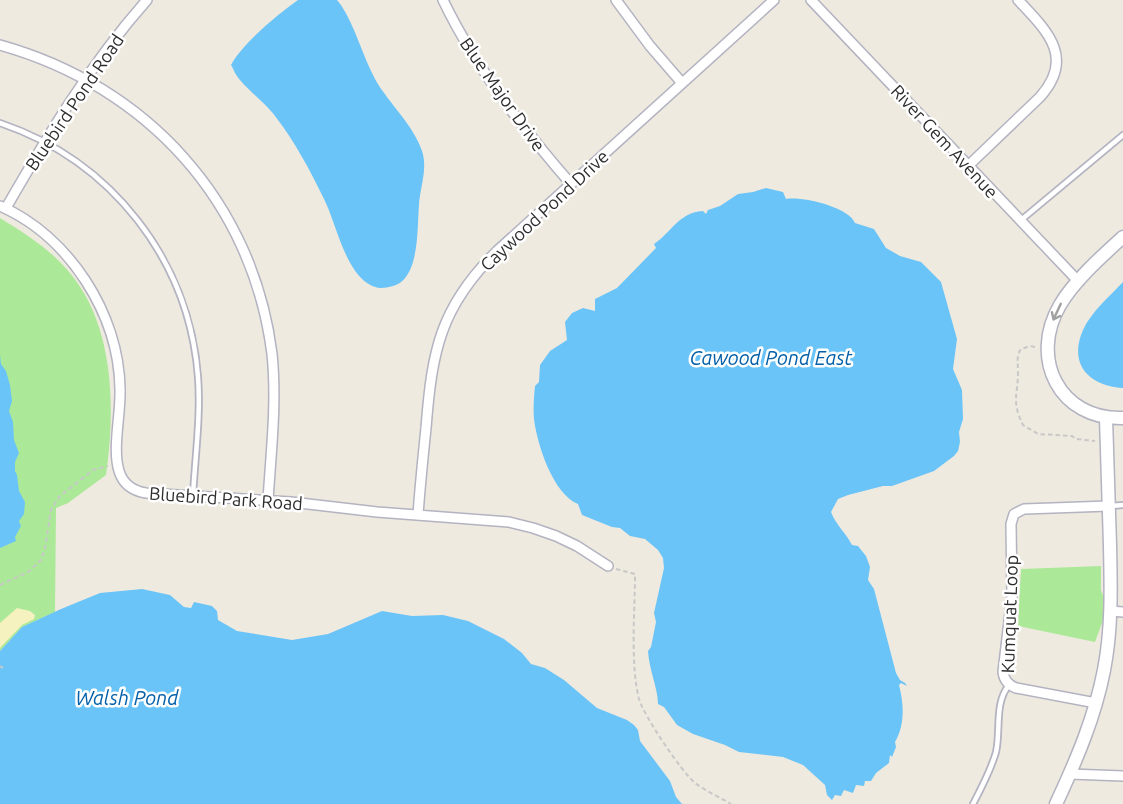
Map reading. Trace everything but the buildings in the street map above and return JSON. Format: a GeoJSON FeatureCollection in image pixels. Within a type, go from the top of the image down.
{"type":"FeatureCollection","features":[{"type":"Feature","properties":{"kind":"street","name":"Bluebird Pond Road"},"geometry":{"type":"LineString","coordinates":[[3,207],[85,79],[116,36],[147,0]]}},
{"type":"Feature","properties":{"kind":"street","name":"Blue Major Drive"},"geometry":{"type":"LineString","coordinates":[[443,0],[463,37],[507,106],[571,184]]}},
{"type":"Feature","properties":{"kind":"street"},"geometry":{"type":"LineString","coordinates":[[616,0],[650,46],[682,83]]}},
{"type":"Feature","properties":{"kind":"street","name":"Caywood Pond Drive"},"geometry":{"type":"LineString","coordinates":[[418,515],[431,370],[438,342],[451,312],[468,284],[481,267],[774,0]]}},
{"type":"Feature","properties":{"kind":"street","name":"River Gem Avenue"},"geometry":{"type":"LineString","coordinates":[[811,0],[1079,282]]}},
{"type":"Feature","properties":{"kind":"street"},"geometry":{"type":"LineString","coordinates":[[968,166],[1040,97],[1050,85],[1056,72],[1053,42],[1044,28],[1018,0]]}},
{"type":"Feature","properties":{"kind":"street"},"geometry":{"type":"LineString","coordinates":[[0,45],[45,60],[85,79],[143,117],[186,159],[221,207],[246,257],[262,302],[272,356],[273,400],[268,500]]}},
{"type":"Feature","properties":{"kind":"street"},"geometry":{"type":"LineString","coordinates":[[3,207],[43,234],[69,259],[92,291],[104,315],[115,348],[120,378],[118,465]]}},
{"type":"Feature","properties":{"kind":"street"},"geometry":{"type":"LineString","coordinates":[[1123,237],[1064,299],[1053,320],[1048,348],[1049,367],[1059,388],[1068,400],[1085,412],[1106,418],[1123,418]]}},
{"type":"Feature","properties":{"kind":"street"},"geometry":{"type":"LineString","coordinates":[[1056,804],[1070,774],[1096,703],[1117,612],[1109,506],[1106,418]]}},
{"type":"Feature","properties":{"kind":"street","name":"Bluebird Park Road"},"geometry":{"type":"LineString","coordinates":[[118,465],[123,480],[135,490],[146,493],[268,500],[418,515],[497,520],[521,525],[566,541],[608,566]]}},
{"type":"Feature","properties":{"kind":"street","name":"Kumquat Loop"},"geometry":{"type":"LineString","coordinates":[[1096,703],[1016,688],[1005,679],[1003,672],[1011,608],[1012,518],[1024,509],[1109,506]]}},
{"type":"Feature","properties":{"kind":"street"},"geometry":{"type":"LineString","coordinates":[[1070,774],[1123,776]]}},
{"type":"Feature","properties":{"kind":"lane"},"geometry":{"type":"LineString","coordinates":[[0,123],[44,142],[89,171],[123,202],[154,242],[180,293],[192,331],[198,379],[193,496]]}},
{"type":"Feature","properties":{"kind":"lane"},"geometry":{"type":"LineString","coordinates":[[1020,221],[1123,135]]}},
{"type":"Feature","properties":{"kind":"lane"},"geometry":{"type":"LineString","coordinates":[[1109,506],[1123,506]]}},
{"type":"Feature","properties":{"kind":"lane"},"geometry":{"type":"LineString","coordinates":[[973,804],[993,762],[999,730],[1000,702],[1009,684]]}},
{"type":"Feature","properties":{"kind":"path"},"geometry":{"type":"LineString","coordinates":[[1035,347],[1021,349],[1017,356],[1018,375],[1015,401],[1023,425],[1038,434],[1072,436],[1076,439],[1095,441]]}},
{"type":"Feature","properties":{"kind":"path"},"geometry":{"type":"LineString","coordinates":[[0,585],[28,572],[41,560],[51,510],[58,497],[95,468],[118,465]]}},
{"type":"Feature","properties":{"kind":"path"},"geometry":{"type":"LineString","coordinates":[[608,566],[635,574],[637,689],[643,709],[688,777],[731,804]]}},
{"type":"Feature","properties":{"kind":"green space"},"geometry":{"type":"Polygon","coordinates":[[[0,218],[38,243],[59,261],[78,283],[91,307],[101,334],[107,362],[111,420],[106,475],[68,503],[56,508],[55,612],[22,627],[0,651],[0,218]]]}},
{"type":"Feature","properties":{"kind":"green space"},"geometry":{"type":"Polygon","coordinates":[[[1101,566],[1101,590],[1106,603],[1104,618],[1095,642],[1018,626],[1021,569],[1101,566]]]}},
{"type":"Feature","properties":{"kind":"sand"},"geometry":{"type":"Polygon","coordinates":[[[17,608],[30,611],[35,615],[34,619],[22,625],[0,648],[0,623],[17,608]]]}},
{"type":"Feature","properties":{"kind":"water"},"geometry":{"type":"Polygon","coordinates":[[[298,0],[337,0],[351,23],[375,79],[413,132],[422,151],[424,171],[413,263],[402,281],[393,286],[376,287],[359,276],[346,256],[324,199],[296,146],[266,105],[243,84],[231,65],[252,39],[298,0]]]}},
{"type":"Feature","properties":{"kind":"water","name":"Cawood Pond East"},"geometry":{"type":"Polygon","coordinates":[[[766,188],[783,192],[786,199],[813,201],[844,212],[855,223],[874,229],[886,248],[900,256],[921,262],[941,282],[957,339],[953,369],[962,390],[963,419],[959,432],[958,451],[934,471],[892,486],[883,486],[838,499],[831,512],[852,545],[858,546],[866,556],[870,567],[868,580],[874,589],[896,673],[907,686],[901,683],[899,685],[903,707],[902,722],[895,742],[896,747],[892,757],[890,755],[889,763],[876,773],[871,781],[865,781],[864,786],[856,785],[853,793],[844,790],[841,796],[835,795],[832,800],[827,795],[825,785],[803,765],[783,757],[739,752],[693,734],[677,725],[664,707],[658,704],[648,651],[651,647],[656,622],[654,613],[664,568],[663,558],[658,550],[645,539],[630,536],[620,528],[582,515],[578,504],[569,499],[561,490],[548,467],[534,419],[535,386],[539,382],[540,365],[550,351],[567,340],[565,322],[572,313],[583,308],[595,311],[595,299],[617,288],[656,248],[654,244],[681,219],[695,212],[703,211],[706,214],[708,210],[720,206],[738,194],[766,188]]]}},
{"type":"Feature","properties":{"kind":"water"},"geometry":{"type":"Polygon","coordinates":[[[1123,282],[1122,388],[1100,383],[1091,378],[1084,371],[1078,353],[1079,342],[1086,323],[1123,282]]]}},
{"type":"Feature","properties":{"kind":"water"},"geometry":{"type":"Polygon","coordinates":[[[0,355],[1,364],[6,371],[10,385],[12,401],[9,411],[13,422],[14,440],[19,453],[15,462],[15,471],[19,491],[25,502],[24,514],[19,521],[21,526],[15,537],[16,541],[0,548],[0,355]]]}},
{"type":"Feature","properties":{"kind":"water","name":"Walsh Pond"},"geometry":{"type":"Polygon","coordinates":[[[142,589],[170,595],[184,607],[191,608],[194,602],[212,606],[217,611],[218,620],[237,631],[292,640],[328,634],[382,611],[412,616],[443,615],[468,621],[504,639],[522,653],[531,664],[545,668],[564,680],[597,708],[634,725],[638,730],[640,741],[670,781],[676,797],[682,804],[0,804],[0,651],[22,627],[61,609],[100,593],[142,589]]]}}]}
